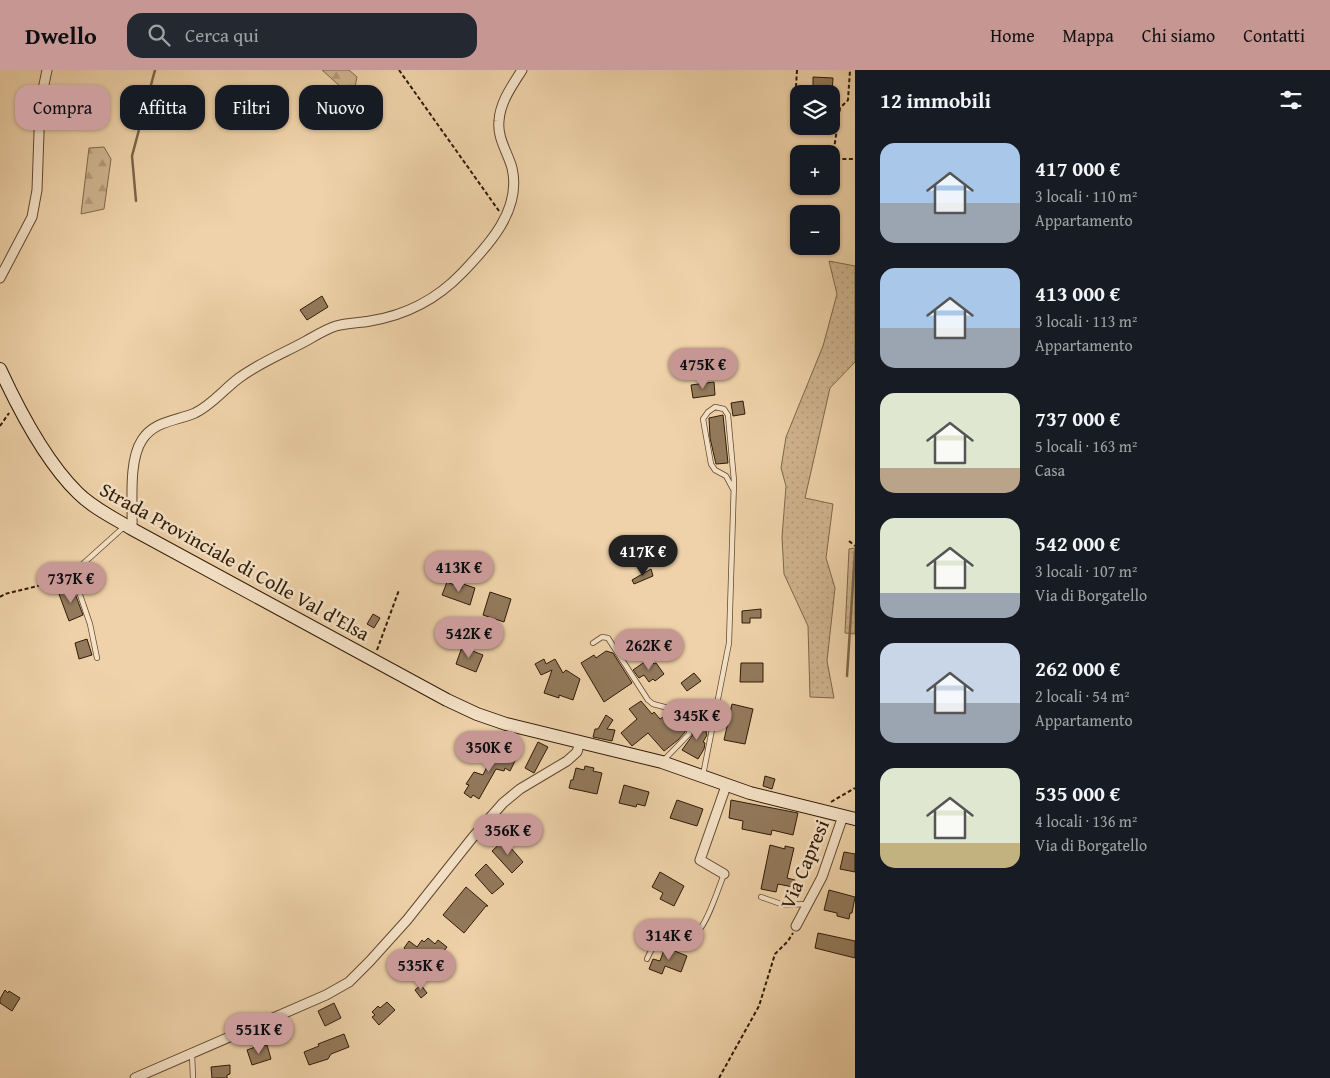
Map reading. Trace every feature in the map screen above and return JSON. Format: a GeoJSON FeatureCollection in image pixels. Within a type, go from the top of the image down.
{"type":"FeatureCollection","features":[{"type":"Feature","properties":{"kind":"main road","name":"Strada Provinciale di Colle Val d'Elsa"},"geometry":{"type":"LineString","coordinates":[[0,369],[46,452],[68,483],[86,500],[129,527],[447,700],[483,716],[513,726],[679,766],[726,786],[849,818]]}},
{"type":"Feature","properties":{"kind":"street"},"geometry":{"type":"LineString","coordinates":[[0,278],[32,217],[37,190],[40,104],[47,70]]}},
{"type":"Feature","properties":{"kind":"street"},"geometry":{"type":"LineString","coordinates":[[129,527],[136,454],[140,442],[156,426],[194,413],[208,405],[239,378],[254,368],[335,326],[381,319],[423,305],[440,294],[462,274],[495,236],[505,219],[513,186],[512,170],[499,134],[501,108],[522,70]]}},
{"type":"Feature","properties":{"kind":"street"},"geometry":{"type":"LineString","coordinates":[[135,1078],[326,995],[353,978],[407,920],[499,807],[516,792],[567,761],[577,752],[580,742]]}},
{"type":"Feature","properties":{"kind":"street"},"geometry":{"type":"LineString","coordinates":[[724,874],[700,860],[726,786]]}},
{"type":"Feature","properties":{"kind":"street","name":"Via Capresi"},"geometry":{"type":"LineString","coordinates":[[796,926],[822,877],[849,818]]}},
{"type":"Feature","properties":{"kind":"lane"},"geometry":{"type":"LineString","coordinates":[[703,777],[729,643],[733,489],[728,415],[724,409],[715,407],[703,419],[711,464],[715,470],[726,476],[733,489]]}},
{"type":"Feature","properties":{"kind":"lane"},"geometry":{"type":"LineString","coordinates":[[97,658],[90,624],[75,576],[77,568],[129,527]]}},
{"type":"Feature","properties":{"kind":"lane"},"geometry":{"type":"LineString","coordinates":[[593,643],[602,637],[608,638],[648,700],[653,704],[672,709],[690,728],[689,734],[662,762]]}},
{"type":"Feature","properties":{"kind":"lane"},"geometry":{"type":"LineString","coordinates":[[647,959],[658,942],[669,938],[690,936],[700,930],[724,874]]}},
{"type":"Feature","properties":{"kind":"lane"},"geometry":{"type":"LineString","coordinates":[[761,897],[784,905],[808,904]]}},
{"type":"Feature","properties":{"kind":"lane"},"geometry":{"type":"LineString","coordinates":[[192,1053],[193,1078]]}},
{"type":"Feature","properties":{"kind":"path"},"geometry":{"type":"LineString","coordinates":[[399,70],[505,219]]}},
{"type":"Feature","properties":{"kind":"path"},"geometry":{"type":"LineString","coordinates":[[797,70],[797,85]]}},
{"type":"Feature","properties":{"kind":"path"},"geometry":{"type":"LineString","coordinates":[[840,108],[848,100],[850,70]]}},
{"type":"Feature","properties":{"kind":"path"},"geometry":{"type":"LineString","coordinates":[[836,135],[833,156],[840,159],[855,159]]}},
{"type":"Feature","properties":{"kind":"path"},"geometry":{"type":"LineString","coordinates":[[0,426],[10,412],[19,405]]}},
{"type":"Feature","properties":{"kind":"path"},"geometry":{"type":"LineString","coordinates":[[849,541],[855,546]]}},
{"type":"Feature","properties":{"kind":"path"},"geometry":{"type":"LineString","coordinates":[[0,596],[75,576]]}},
{"type":"Feature","properties":{"kind":"path"},"geometry":{"type":"LineString","coordinates":[[373,659],[399,590]]}},
{"type":"Feature","properties":{"kind":"path"},"geometry":{"type":"LineString","coordinates":[[818,810],[855,788]]}},
{"type":"Feature","properties":{"kind":"path"},"geometry":{"type":"LineString","coordinates":[[719,1078],[759,1006],[775,954],[788,941],[796,926]]}},
{"type":"Feature","properties":{"kind":"green space"},"geometry":{"type":"Polygon","coordinates":[[[322,70],[349,70],[357,77],[355,85],[339,85],[322,70]]]}},
{"type":"Feature","properties":{"kind":"green space"},"geometry":{"type":"Polygon","coordinates":[[[104,147],[111,159],[104,209],[81,214],[89,148],[104,147]]]}},
{"type":"Feature","properties":{"kind":"green space"},"geometry":{"type":"Polygon","coordinates":[[[829,261],[855,266],[855,362],[830,388],[805,498],[833,504],[826,558],[835,588],[827,661],[834,698],[810,697],[808,626],[784,574],[782,537],[786,486],[781,468],[786,437],[823,346],[837,294],[829,261]]]}},
{"type":"Feature","properties":{"kind":"green space"},"geometry":{"type":"Polygon","coordinates":[[[855,548],[855,634],[845,633],[849,549],[855,548]]]}},
{"type":"Feature","properties":{"kind":"building"},"geometry":{"type":"Polygon","coordinates":[[[813,77],[833,78],[833,85],[813,85],[813,77]]]}},
{"type":"Feature","properties":{"kind":"building"},"geometry":{"type":"Polygon","coordinates":[[[322,296],[328,307],[307,320],[300,310],[322,296]]]}},
{"type":"Feature","properties":{"kind":"building"},"geometry":{"type":"Polygon","coordinates":[[[714,382],[715,395],[693,398],[691,385],[714,382]]]}},
{"type":"Feature","properties":{"kind":"building"},"geometry":{"type":"Polygon","coordinates":[[[743,401],[745,414],[733,416],[731,403],[743,401]]]}},
{"type":"Feature","properties":{"kind":"building"},"geometry":{"type":"Polygon","coordinates":[[[723,415],[728,463],[716,464],[710,438],[709,418],[723,415]]]}},
{"type":"Feature","properties":{"kind":"building"},"geometry":{"type":"Polygon","coordinates":[[[651,569],[653,576],[634,584],[632,580],[651,569]]]}},
{"type":"Feature","properties":{"kind":"building"},"geometry":{"type":"Polygon","coordinates":[[[447,582],[462,588],[463,584],[475,588],[470,605],[442,595],[447,582]]]}},
{"type":"Feature","properties":{"kind":"building"},"geometry":{"type":"Polygon","coordinates":[[[73,588],[83,615],[69,621],[59,594],[73,588]]]}},
{"type":"Feature","properties":{"kind":"building"},"geometry":{"type":"Polygon","coordinates":[[[490,592],[511,599],[504,622],[483,615],[490,592]]]}},
{"type":"Feature","properties":{"kind":"building"},"geometry":{"type":"Polygon","coordinates":[[[761,609],[761,618],[750,618],[750,623],[742,623],[742,611],[761,609]]]}},
{"type":"Feature","properties":{"kind":"building"},"geometry":{"type":"Polygon","coordinates":[[[373,614],[380,618],[374,628],[367,624],[373,614]]]}},
{"type":"Feature","properties":{"kind":"building"},"geometry":{"type":"Polygon","coordinates":[[[87,639],[92,655],[79,659],[75,643],[87,639]]]}},
{"type":"Feature","properties":{"kind":"building"},"geometry":{"type":"Polygon","coordinates":[[[462,647],[483,655],[476,672],[456,664],[462,647]]]}},
{"type":"Feature","properties":{"kind":"building"},"geometry":{"type":"Polygon","coordinates":[[[606,651],[613,653],[632,683],[604,702],[581,663],[594,655],[596,658],[606,651]]]}},
{"type":"Feature","properties":{"kind":"building"},"geometry":{"type":"Polygon","coordinates":[[[544,659],[546,664],[555,659],[563,673],[566,670],[580,679],[573,700],[559,695],[559,698],[544,693],[552,670],[541,675],[535,664],[544,659]]]}},
{"type":"Feature","properties":{"kind":"building"},"geometry":{"type":"Polygon","coordinates":[[[646,661],[649,664],[652,662],[656,663],[664,674],[655,681],[653,679],[649,682],[644,675],[639,678],[633,670],[646,661]]]}},
{"type":"Feature","properties":{"kind":"building"},"geometry":{"type":"Polygon","coordinates":[[[741,663],[763,663],[763,682],[740,682],[741,663]]]}},
{"type":"Feature","properties":{"kind":"building"},"geometry":{"type":"Polygon","coordinates":[[[694,673],[701,681],[687,691],[681,683],[694,673]]]}},
{"type":"Feature","properties":{"kind":"building"},"geometry":{"type":"Polygon","coordinates":[[[641,701],[652,714],[654,712],[660,719],[670,713],[686,729],[678,740],[664,751],[648,733],[632,746],[621,733],[637,719],[629,709],[641,701]]]}},
{"type":"Feature","properties":{"kind":"building"},"geometry":{"type":"Polygon","coordinates":[[[732,704],[753,709],[745,744],[724,740],[732,704]]]}},
{"type":"Feature","properties":{"kind":"building"},"geometry":{"type":"Polygon","coordinates":[[[688,709],[699,722],[694,726],[682,714],[688,709]]]}},
{"type":"Feature","properties":{"kind":"building"},"geometry":{"type":"Polygon","coordinates":[[[606,715],[613,720],[607,729],[615,730],[612,741],[593,737],[595,729],[598,729],[606,715]]]}},
{"type":"Feature","properties":{"kind":"building"},"geometry":{"type":"Polygon","coordinates":[[[701,721],[709,726],[703,742],[705,743],[704,749],[698,759],[682,750],[701,721]]]}},
{"type":"Feature","properties":{"kind":"building"},"geometry":{"type":"Polygon","coordinates":[[[538,742],[548,747],[534,773],[525,768],[538,742]]]}},
{"type":"Feature","properties":{"kind":"building"},"geometry":{"type":"Polygon","coordinates":[[[496,748],[516,759],[510,771],[505,768],[504,771],[496,769],[479,799],[473,795],[471,798],[464,793],[469,785],[466,784],[474,772],[483,775],[496,748]]]}},
{"type":"Feature","properties":{"kind":"building"},"geometry":{"type":"Polygon","coordinates":[[[585,766],[594,768],[593,771],[602,773],[597,794],[569,788],[576,768],[584,770],[585,766]]]}},
{"type":"Feature","properties":{"kind":"building"},"geometry":{"type":"Polygon","coordinates":[[[765,776],[775,779],[772,789],[763,786],[765,776]]]}},
{"type":"Feature","properties":{"kind":"building"},"geometry":{"type":"Polygon","coordinates":[[[624,785],[649,792],[645,806],[637,804],[636,807],[619,803],[624,785]]]}},
{"type":"Feature","properties":{"kind":"building"},"geometry":{"type":"Polygon","coordinates":[[[677,800],[703,809],[697,826],[670,818],[677,800]]]}},
{"type":"Feature","properties":{"kind":"building"},"geometry":{"type":"Polygon","coordinates":[[[731,800],[798,813],[793,835],[772,830],[771,835],[742,829],[743,821],[729,818],[731,800]]]}},
{"type":"Feature","properties":{"kind":"building"},"geometry":{"type":"Polygon","coordinates":[[[504,840],[523,862],[512,873],[492,851],[504,840]]]}},
{"type":"Feature","properties":{"kind":"building"},"geometry":{"type":"Polygon","coordinates":[[[770,845],[785,849],[785,846],[794,848],[787,878],[795,880],[793,887],[778,884],[776,892],[761,889],[770,845]]]}},
{"type":"Feature","properties":{"kind":"building"},"geometry":{"type":"Polygon","coordinates":[[[844,852],[855,854],[855,872],[840,869],[844,852]]]}},
{"type":"Feature","properties":{"kind":"building"},"geometry":{"type":"Polygon","coordinates":[[[486,864],[504,884],[492,894],[475,875],[486,864]]]}},
{"type":"Feature","properties":{"kind":"building"},"geometry":{"type":"Polygon","coordinates":[[[660,872],[684,886],[674,906],[660,899],[663,893],[652,887],[660,872]]]}},
{"type":"Feature","properties":{"kind":"building"},"geometry":{"type":"Polygon","coordinates":[[[466,887],[488,906],[464,933],[443,915],[466,887]]]}},
{"type":"Feature","properties":{"kind":"building"},"geometry":{"type":"Polygon","coordinates":[[[829,890],[855,897],[849,919],[837,916],[837,913],[824,910],[829,890]]]}},
{"type":"Feature","properties":{"kind":"building"},"geometry":{"type":"Polygon","coordinates":[[[818,933],[855,941],[855,958],[815,948],[818,933]]]}},
{"type":"Feature","properties":{"kind":"building"},"geometry":{"type":"Polygon","coordinates":[[[428,938],[435,944],[438,940],[447,947],[440,956],[438,954],[432,961],[425,956],[414,969],[407,963],[410,960],[402,953],[404,948],[409,941],[417,947],[422,940],[424,942],[428,938]]]}},
{"type":"Feature","properties":{"kind":"building"},"geometry":{"type":"Polygon","coordinates":[[[665,947],[687,956],[681,972],[665,966],[662,974],[649,969],[653,959],[660,961],[665,947]]]}},
{"type":"Feature","properties":{"kind":"building"},"geometry":{"type":"Polygon","coordinates":[[[421,985],[427,993],[421,998],[415,990],[421,985]]]}},
{"type":"Feature","properties":{"kind":"building"},"geometry":{"type":"Polygon","coordinates":[[[5,990],[20,998],[12,1011],[0,1003],[5,990]]]}},
{"type":"Feature","properties":{"kind":"building"},"geometry":{"type":"Polygon","coordinates":[[[387,1002],[395,1010],[379,1025],[372,1017],[375,1015],[372,1012],[378,1006],[380,1008],[387,1002]]]}},
{"type":"Feature","properties":{"kind":"building"},"geometry":{"type":"Polygon","coordinates":[[[334,1003],[341,1018],[325,1026],[318,1011],[334,1003]]]}},
{"type":"Feature","properties":{"kind":"building"},"geometry":{"type":"Polygon","coordinates":[[[344,1034],[349,1047],[331,1054],[328,1059],[309,1065],[304,1052],[319,1046],[318,1044],[344,1034]]]}},
{"type":"Feature","properties":{"kind":"building"},"geometry":{"type":"Polygon","coordinates":[[[261,1045],[261,1047],[267,1045],[271,1059],[252,1065],[247,1050],[261,1045]]]}},
{"type":"Feature","properties":{"kind":"building"},"geometry":{"type":"Polygon","coordinates":[[[230,1065],[230,1074],[227,1075],[227,1078],[212,1078],[211,1067],[230,1065]]]}},
{"type":"Feature","properties":{"kind":"waterway"},"geometry":{"type":"LineString","coordinates":[[136,201],[132,156],[155,70]]}},
{"type":"Feature","properties":{"kind":"waterway"},"geometry":{"type":"LineString","coordinates":[[847,676],[855,551]]}}]}
